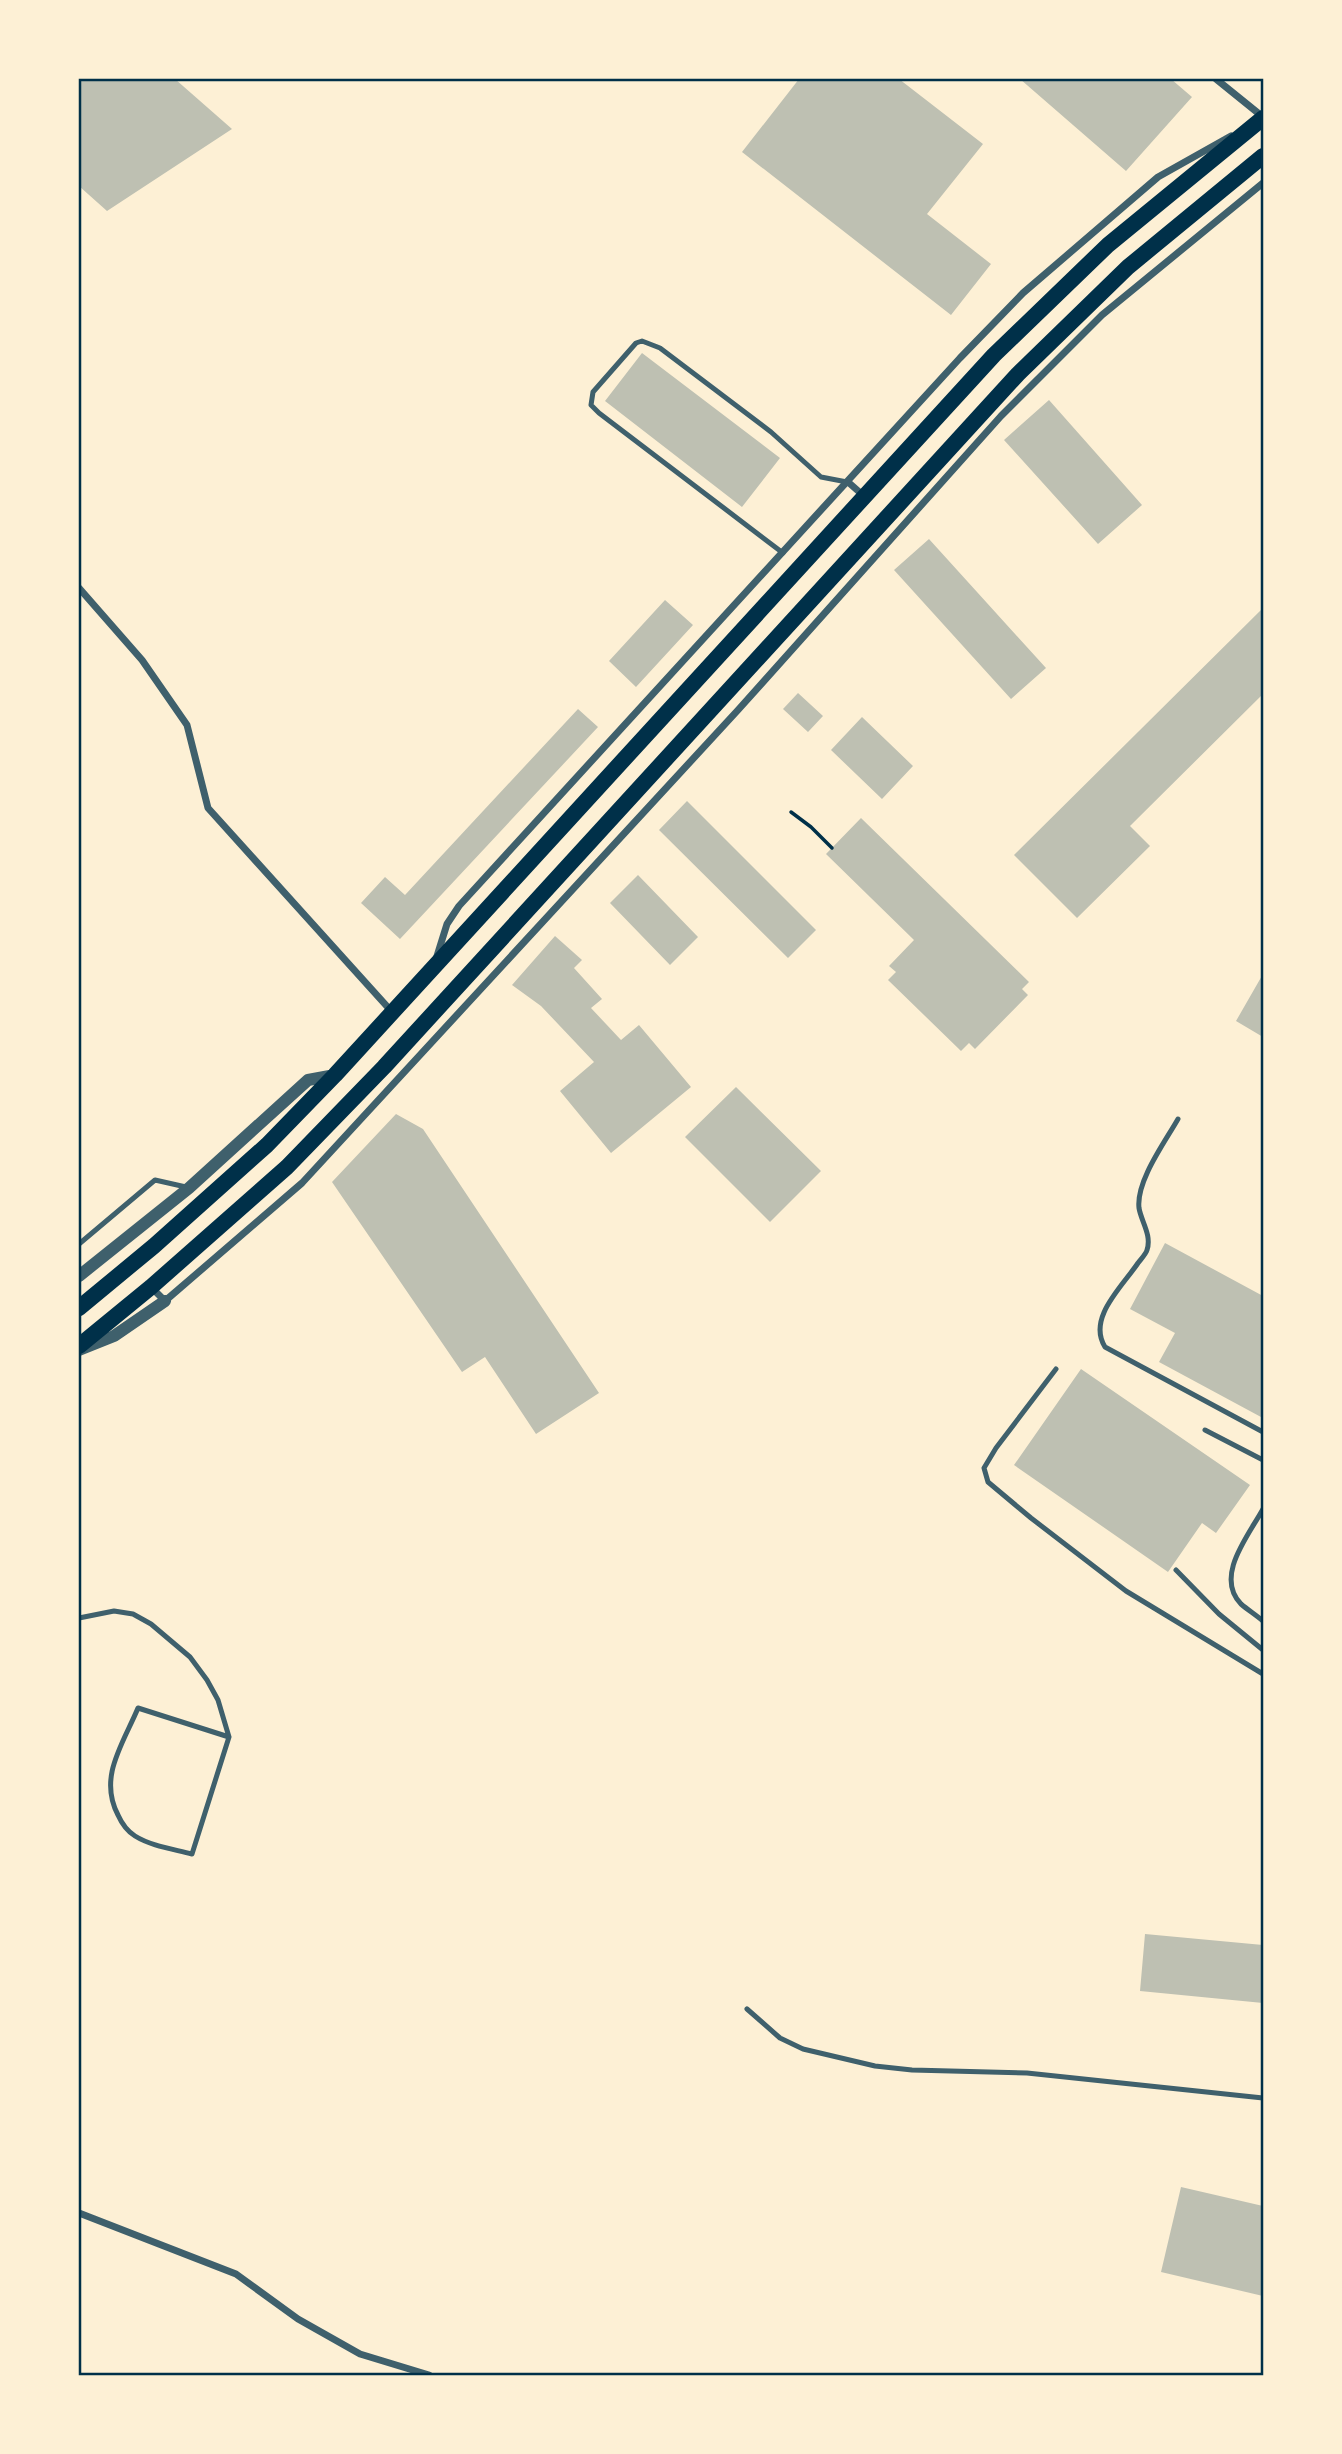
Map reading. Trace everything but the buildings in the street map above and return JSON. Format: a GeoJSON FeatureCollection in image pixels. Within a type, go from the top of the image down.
{"type":"FeatureCollection","features":[{"type":"Feature","properties":{"kind":"main road"},"geometry":{"type":"LineString","coordinates":[[79,1308],[154,1246],[267,1145],[394,1014],[994,355],[1108,245],[1263,118]]}},
{"type":"Feature","properties":{"kind":"main road"},"geometry":{"type":"LineString","coordinates":[[79,1348],[287,1167],[404,1044],[1064,327],[1128,267],[1263,156]]}},
{"type":"Feature","properties":{"kind":"street"},"geometry":{"type":"LineString","coordinates":[[434,967],[447,924],[459,906],[960,358],[1023,293],[1158,177],[1263,118],[1216,79]]}},
{"type":"Feature","properties":{"kind":"street"},"geometry":{"type":"LineString","coordinates":[[79,1348],[114,1336],[165,1301],[302,1183],[738,710],[1001,416],[1101,315],[1263,183]]}},
{"type":"Feature","properties":{"kind":"street"},"geometry":{"type":"LineString","coordinates":[[926,475],[939,487]]}},
{"type":"Feature","properties":{"kind":"street"},"geometry":{"type":"LineString","coordinates":[[848,482],[865,497]]}},
{"type":"Feature","properties":{"kind":"street"},"geometry":{"type":"LineString","coordinates":[[79,589],[142,660],[187,725],[208,808],[394,1014]]}},
{"type":"Feature","properties":{"kind":"street"},"geometry":{"type":"LineString","coordinates":[[722,699],[738,710]]}},
{"type":"Feature","properties":{"kind":"street"},"geometry":{"type":"LineString","coordinates":[[460,983],[475,994]]}},
{"type":"Feature","properties":{"kind":"street"},"geometry":{"type":"LineString","coordinates":[[404,1044],[419,1055]]}},
{"type":"Feature","properties":{"kind":"street"},"geometry":{"type":"LineString","coordinates":[[79,1276],[189,1188],[307,1080],[335,1075]]}},
{"type":"Feature","properties":{"kind":"street"},"geometry":{"type":"LineString","coordinates":[[287,1167],[302,1183]]}},
{"type":"Feature","properties":{"kind":"street"},"geometry":{"type":"LineString","coordinates":[[138,1229],[154,1246]]}},
{"type":"Feature","properties":{"kind":"street"},"geometry":{"type":"LineString","coordinates":[[151,1287],[165,1301]]}},
{"type":"Feature","properties":{"kind":"street"},"geometry":{"type":"LineString","coordinates":[[79,2213],[236,2274],[298,2319],[360,2354],[429,2375]]}},
{"type":"Feature","properties":{"kind":"lane"},"geometry":{"type":"LineString","coordinates":[[783,553],[591,405],[593,392],[636,343],[642,341],[660,348],[771,432],[821,477],[848,482]]}},
{"type":"Feature","properties":{"kind":"lane"},"geometry":{"type":"LineString","coordinates":[[1178,1119],[1144,1179],[1139,1207],[1147,1229],[1148,1249],[1104,1312],[1098,1336],[1105,1347],[1263,1432]]}},
{"type":"Feature","properties":{"kind":"lane"},"geometry":{"type":"LineString","coordinates":[[79,1244],[155,1180],[189,1188]]}},
{"type":"Feature","properties":{"kind":"lane"},"geometry":{"type":"LineString","coordinates":[[1056,1368],[984,1468],[988,1482],[1126,1591],[1263,1674]]}},
{"type":"Feature","properties":{"kind":"lane"},"geometry":{"type":"LineString","coordinates":[[1205,1430],[1263,1460]]}},
{"type":"Feature","properties":{"kind":"lane"},"geometry":{"type":"LineString","coordinates":[[1263,1509],[1233,1563],[1231,1584],[1239,1602],[1263,1621]]}},
{"type":"Feature","properties":{"kind":"lane"},"geometry":{"type":"LineString","coordinates":[[1176,1570],[1219,1614],[1263,1650]]}},
{"type":"Feature","properties":{"kind":"lane"},"geometry":{"type":"LineString","coordinates":[[79,1618],[114,1611],[133,1614],[151,1623],[190,1657],[207,1680],[218,1700],[229,1737],[192,1854],[132,1835],[124,1826],[111,1800],[109,1785],[111,1771],[138,1708],[229,1737]]}},
{"type":"Feature","properties":{"kind":"lane"},"geometry":{"type":"LineString","coordinates":[[747,2009],[780,2038],[803,2049],[874,2066],[912,2070],[1027,2073],[1263,2098]]}},
{"type":"Feature","properties":{"kind":"path"},"geometry":{"type":"LineString","coordinates":[[791,812],[832,848]]}}]}
